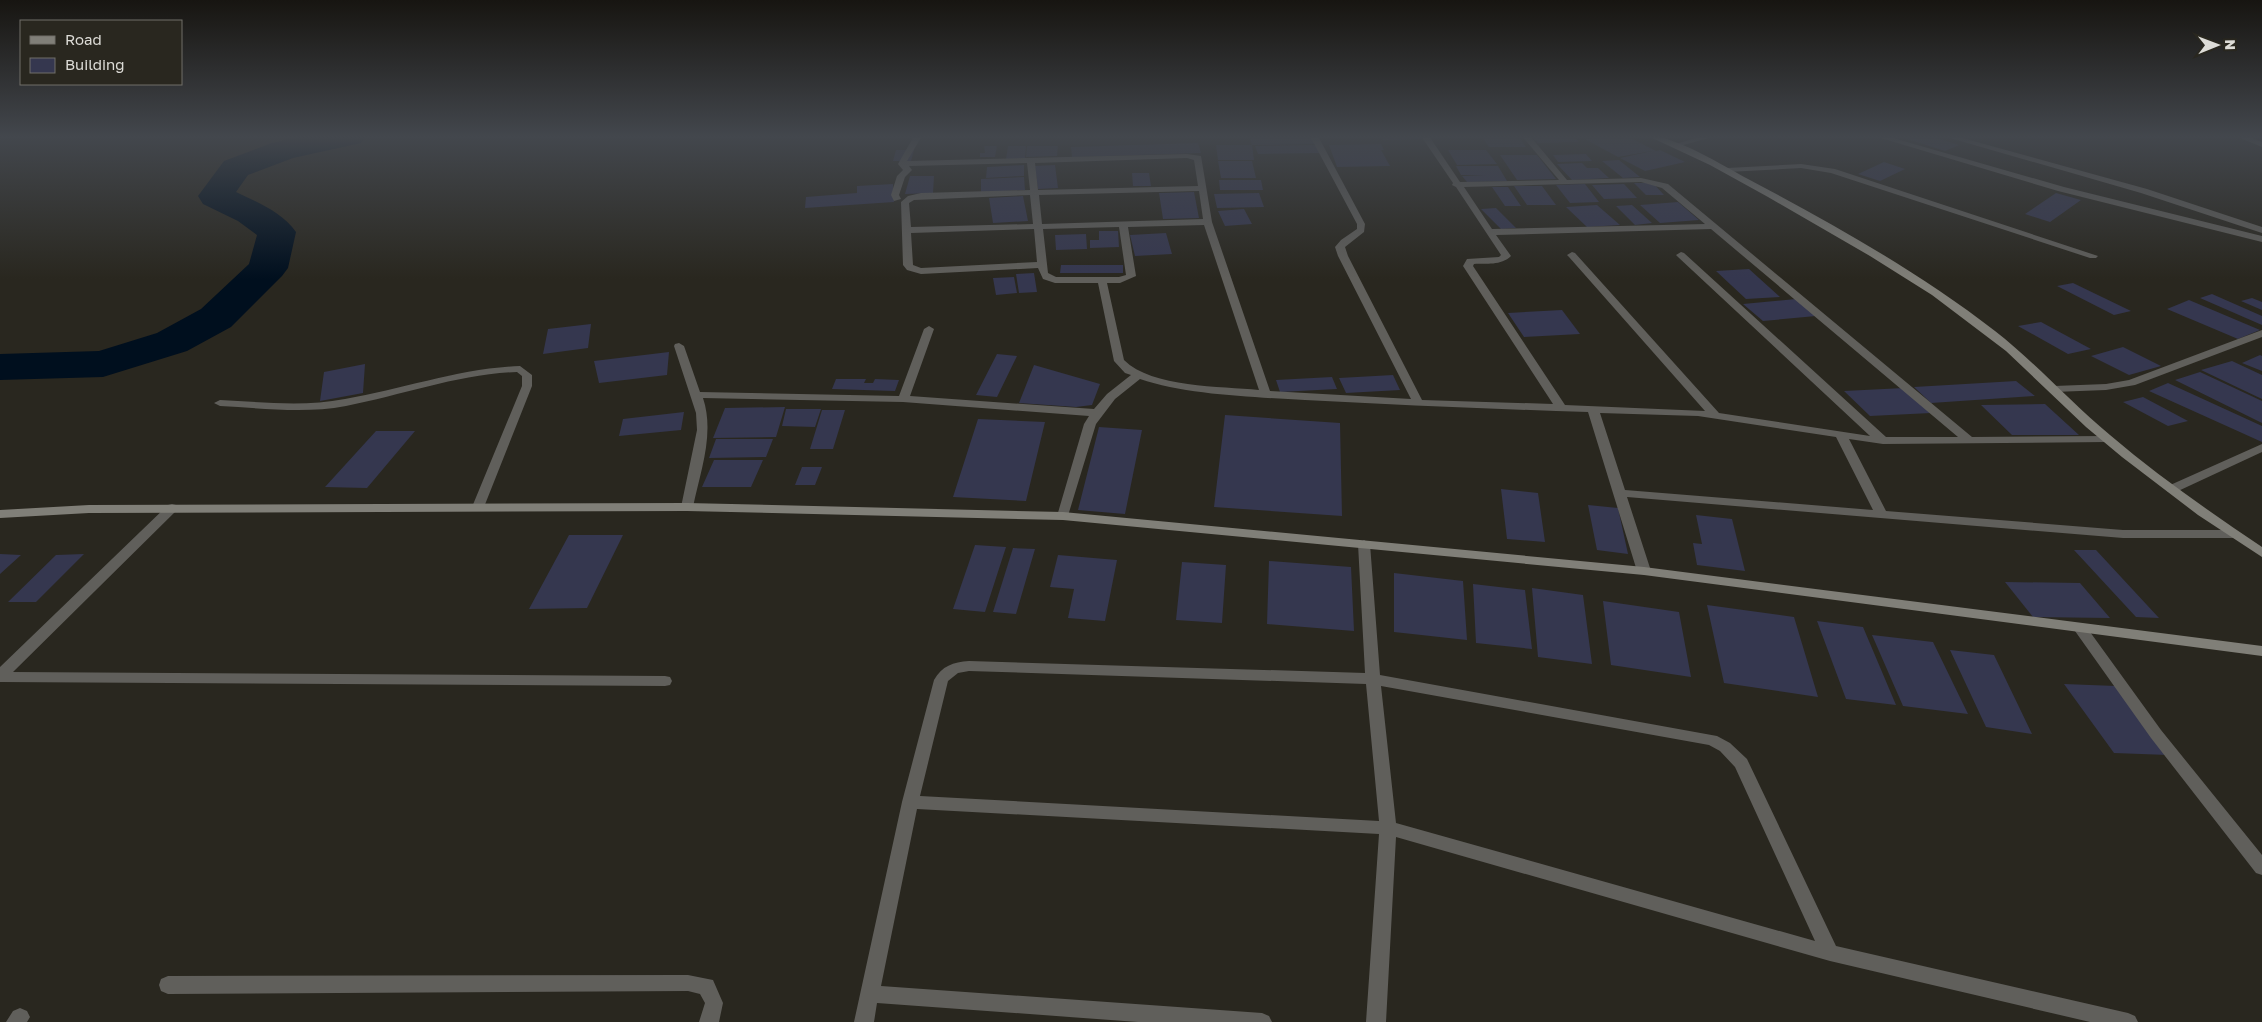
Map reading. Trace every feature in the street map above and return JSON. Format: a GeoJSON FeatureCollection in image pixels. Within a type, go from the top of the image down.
{"type":"FeatureCollection","features":[{"type":"Feature","properties":{"kind":"main road"},"geometry":{"type":"LineString","coordinates":[[1751,184],[1853,242],[1934,292],[1976,321],[2016,353],[2107,439],[2172,489],[2262,553]]}},
{"type":"Feature","properties":{"kind":"main road"},"geometry":{"type":"LineString","coordinates":[[0,514],[89,509],[172,508],[687,507],[1063,516],[1644,571],[2262,651]]}},
{"type":"Feature","properties":{"kind":"street"},"geometry":{"type":"LineString","coordinates":[[897,199],[895,195],[899,184]]}},
{"type":"Feature","properties":{"kind":"street"},"geometry":{"type":"LineString","coordinates":[[1032,184],[1042,265],[1044,274],[1048,278],[1125,280],[1131,276],[1123,223]]}},
{"type":"Feature","properties":{"kind":"street"},"geometry":{"type":"LineString","coordinates":[[1203,184],[1208,222],[1232,298],[1266,394]]}},
{"type":"Feature","properties":{"kind":"street"},"geometry":{"type":"LineString","coordinates":[[1339,184],[1361,224],[1361,230],[1357,234],[1342,242],[1340,247],[1343,256],[1418,403]]}},
{"type":"Feature","properties":{"kind":"street"},"geometry":{"type":"LineString","coordinates":[[1456,185],[1503,184]]}},
{"type":"Feature","properties":{"kind":"street"},"geometry":{"type":"LineString","coordinates":[[1660,184],[1665,186],[1969,440]]}},
{"type":"Feature","properties":{"kind":"street"},"geometry":{"type":"LineString","coordinates":[[1871,184],[2093,256]]}},
{"type":"Feature","properties":{"kind":"street"},"geometry":{"type":"LineString","coordinates":[[2046,184],[2262,239]]}},
{"type":"Feature","properties":{"kind":"street"},"geometry":{"type":"LineString","coordinates":[[2118,184],[2262,230]]}},
{"type":"Feature","properties":{"kind":"street"},"geometry":{"type":"LineString","coordinates":[[1456,185],[1506,256],[1505,258],[1470,261],[1468,266],[1561,408]]}},
{"type":"Feature","properties":{"kind":"street"},"geometry":{"type":"LineString","coordinates":[[1042,265],[914,270],[908,265],[905,202],[911,198],[1203,188]]}},
{"type":"Feature","properties":{"kind":"street"},"geometry":{"type":"LineString","coordinates":[[906,230],[1037,225],[1208,222]]}},
{"type":"Feature","properties":{"kind":"street"},"geometry":{"type":"LineString","coordinates":[[1490,232],[1713,226]]}},
{"type":"Feature","properties":{"kind":"street"},"geometry":{"type":"LineString","coordinates":[[1572,254],[1714,414]]}},
{"type":"Feature","properties":{"kind":"street"},"geometry":{"type":"LineString","coordinates":[[1681,255],[1882,441]]}},
{"type":"Feature","properties":{"kind":"street"},"geometry":{"type":"LineString","coordinates":[[1102,280],[1120,361],[1129,371],[1138,375],[1185,386],[1266,394],[1418,403],[1714,414],[1882,441],[2107,439]]}},
{"type":"Feature","properties":{"kind":"street"},"geometry":{"type":"LineString","coordinates":[[903,399],[928,329]]}},
{"type":"Feature","properties":{"kind":"street"},"geometry":{"type":"LineString","coordinates":[[2054,389],[2106,387],[2131,383],[2262,333]]}},
{"type":"Feature","properties":{"kind":"street"},"geometry":{"type":"LineString","coordinates":[[679,346],[697,395],[702,413],[703,430],[687,507]]}},
{"type":"Feature","properties":{"kind":"street"},"geometry":{"type":"LineString","coordinates":[[220,403],[322,406],[344,404],[492,370],[520,369],[527,375],[528,386],[478,508]]}},
{"type":"Feature","properties":{"kind":"street"},"geometry":{"type":"LineString","coordinates":[[1063,516],[1090,424],[1096,413],[1114,393],[1138,375]]}},
{"type":"Feature","properties":{"kind":"street"},"geometry":{"type":"LineString","coordinates":[[697,395],[903,399],[1096,413]]}},
{"type":"Feature","properties":{"kind":"street"},"geometry":{"type":"LineString","coordinates":[[1593,409],[1644,571]]}},
{"type":"Feature","properties":{"kind":"street"},"geometry":{"type":"LineString","coordinates":[[1840,435],[1882,515]]}},
{"type":"Feature","properties":{"kind":"street"},"geometry":{"type":"LineString","coordinates":[[2172,489],[2262,448]]}},
{"type":"Feature","properties":{"kind":"street"},"geometry":{"type":"LineString","coordinates":[[1619,493],[2123,534],[2234,534]]}},
{"type":"Feature","properties":{"kind":"street"},"geometry":{"type":"LineString","coordinates":[[0,676],[172,508]]}},
{"type":"Feature","properties":{"kind":"street"},"geometry":{"type":"LineString","coordinates":[[1364,544],[1373,679],[1388,828],[1376,1022]]}},
{"type":"Feature","properties":{"kind":"street"},"geometry":{"type":"LineString","coordinates":[[2080,628],[2156,734],[2262,868]]}},
{"type":"Feature","properties":{"kind":"street"},"geometry":{"type":"LineString","coordinates":[[864,1022],[910,802],[941,680],[946,672],[954,668],[990,665],[1373,679],[1703,738],[1725,747],[1741,763],[1830,952]]}},
{"type":"Feature","properties":{"kind":"street"},"geometry":{"type":"LineString","coordinates":[[0,676],[665,682]]}},
{"type":"Feature","properties":{"kind":"street"},"geometry":{"type":"LineString","coordinates":[[910,802],[1388,828],[1830,952],[2128,1022]]}},
{"type":"Feature","properties":{"kind":"street"},"geometry":{"type":"LineString","coordinates":[[168,985],[688,983],[706,986],[714,1003],[709,1022]]}},
{"type":"Feature","properties":{"kind":"street"},"geometry":{"type":"LineString","coordinates":[[870,994],[1262,1022]]}},
{"type":"Feature","properties":{"kind":"building"},"geometry":{"type":"Polygon","coordinates":[[[893,184],[894,202],[805,208],[806,197],[857,193],[857,186],[893,184]]]}},
{"type":"Feature","properties":{"kind":"building"},"geometry":{"type":"Polygon","coordinates":[[[908,184],[934,184],[933,193],[905,194],[908,184]]]}},
{"type":"Feature","properties":{"kind":"building"},"geometry":{"type":"Polygon","coordinates":[[[981,184],[1025,184],[1025,190],[981,192],[981,184]]]}},
{"type":"Feature","properties":{"kind":"building"},"geometry":{"type":"Polygon","coordinates":[[[1037,184],[1057,184],[1058,188],[1038,189],[1037,184]]]}},
{"type":"Feature","properties":{"kind":"building"},"geometry":{"type":"Polygon","coordinates":[[[1133,184],[1151,184],[1151,186],[1133,186],[1133,184]]]}},
{"type":"Feature","properties":{"kind":"building"},"geometry":{"type":"Polygon","coordinates":[[[1219,184],[1262,184],[1263,190],[1220,190],[1219,184]]]}},
{"type":"Feature","properties":{"kind":"building"},"geometry":{"type":"Polygon","coordinates":[[[1585,184],[1599,202],[1570,203],[1556,185],[1585,184]]]}},
{"type":"Feature","properties":{"kind":"building"},"geometry":{"type":"Polygon","coordinates":[[[1624,184],[1637,198],[1604,199],[1592,185],[1624,184]]]}},
{"type":"Feature","properties":{"kind":"building"},"geometry":{"type":"Polygon","coordinates":[[[1635,184],[1654,184],[1664,195],[1646,195],[1635,184]]]}},
{"type":"Feature","properties":{"kind":"building"},"geometry":{"type":"Polygon","coordinates":[[[1514,186],[1542,186],[1556,205],[1527,205],[1514,186]]]}},
{"type":"Feature","properties":{"kind":"building"},"geometry":{"type":"Polygon","coordinates":[[[1492,187],[1508,187],[1521,206],[1505,206],[1492,187]]]}},
{"type":"Feature","properties":{"kind":"building"},"geometry":{"type":"Polygon","coordinates":[[[1194,192],[1199,218],[1163,219],[1159,193],[1194,192]]]}},
{"type":"Feature","properties":{"kind":"building"},"geometry":{"type":"Polygon","coordinates":[[[1259,193],[1264,207],[1217,208],[1214,194],[1259,193]]]}},
{"type":"Feature","properties":{"kind":"building"},"geometry":{"type":"Polygon","coordinates":[[[2056,193],[2081,200],[2050,222],[2025,214],[2056,193]]]}},
{"type":"Feature","properties":{"kind":"building"},"geometry":{"type":"Polygon","coordinates":[[[1023,196],[1028,221],[993,223],[989,198],[1023,196]]]}},
{"type":"Feature","properties":{"kind":"building"},"geometry":{"type":"Polygon","coordinates":[[[1678,202],[1699,220],[1660,223],[1640,205],[1678,202]]]}},
{"type":"Feature","properties":{"kind":"building"},"geometry":{"type":"Polygon","coordinates":[[[1597,205],[1620,225],[1587,227],[1566,207],[1597,205]]]}},
{"type":"Feature","properties":{"kind":"building"},"geometry":{"type":"Polygon","coordinates":[[[1632,205],[1652,223],[1635,225],[1616,206],[1632,205]]]}},
{"type":"Feature","properties":{"kind":"building"},"geometry":{"type":"Polygon","coordinates":[[[1496,208],[1516,228],[1501,229],[1481,209],[1496,208]]]}},
{"type":"Feature","properties":{"kind":"building"},"geometry":{"type":"Polygon","coordinates":[[[1244,209],[1252,224],[1225,226],[1218,211],[1244,209]]]}},
{"type":"Feature","properties":{"kind":"building"},"geometry":{"type":"Polygon","coordinates":[[[1099,231],[1118,231],[1119,247],[1090,248],[1090,240],[1099,240],[1099,231]]]}},
{"type":"Feature","properties":{"kind":"building"},"geometry":{"type":"Polygon","coordinates":[[[1166,233],[1172,254],[1135,256],[1130,235],[1166,233]]]}},
{"type":"Feature","properties":{"kind":"building"},"geometry":{"type":"Polygon","coordinates":[[[1086,234],[1087,249],[1056,250],[1055,235],[1086,234]]]}},
{"type":"Feature","properties":{"kind":"building"},"geometry":{"type":"Polygon","coordinates":[[[1061,265],[1123,265],[1123,273],[1060,273],[1061,265]]]}},
{"type":"Feature","properties":{"kind":"building"},"geometry":{"type":"Polygon","coordinates":[[[1749,269],[1780,297],[1746,299],[1716,271],[1749,269]]]}},
{"type":"Feature","properties":{"kind":"building"},"geometry":{"type":"Polygon","coordinates":[[[1034,273],[1037,292],[1019,293],[1016,274],[1034,273]]]}},
{"type":"Feature","properties":{"kind":"building"},"geometry":{"type":"Polygon","coordinates":[[[1014,277],[1017,293],[996,295],[993,278],[1014,277]]]}},
{"type":"Feature","properties":{"kind":"building"},"geometry":{"type":"Polygon","coordinates":[[[2073,283],[2131,311],[2114,315],[2057,286],[2073,283]]]}},
{"type":"Feature","properties":{"kind":"building"},"geometry":{"type":"Polygon","coordinates":[[[2212,294],[2262,316],[2262,325],[2200,298],[2212,294]]]}},
{"type":"Feature","properties":{"kind":"building"},"geometry":{"type":"Polygon","coordinates":[[[2252,298],[2262,302],[2262,310],[2241,301],[2252,298]]]}},
{"type":"Feature","properties":{"kind":"building"},"geometry":{"type":"Polygon","coordinates":[[[1796,299],[1816,316],[1763,321],[1743,304],[1796,299]]]}},
{"type":"Feature","properties":{"kind":"building"},"geometry":{"type":"Polygon","coordinates":[[[2189,300],[2260,330],[2238,339],[2167,309],[2189,300]]]}},
{"type":"Feature","properties":{"kind":"building"},"geometry":{"type":"Polygon","coordinates":[[[1562,310],[1580,334],[1524,337],[1508,313],[1562,310]]]}},
{"type":"Feature","properties":{"kind":"building"},"geometry":{"type":"Polygon","coordinates":[[[2041,322],[2091,349],[2068,354],[2018,326],[2041,322]]]}},
{"type":"Feature","properties":{"kind":"building"},"geometry":{"type":"Polygon","coordinates":[[[591,324],[588,348],[543,354],[548,329],[591,324]]]}},
{"type":"Feature","properties":{"kind":"building"},"geometry":{"type":"Polygon","coordinates":[[[2123,347],[2161,366],[2129,375],[2091,356],[2123,347]]]}},
{"type":"Feature","properties":{"kind":"building"},"geometry":{"type":"Polygon","coordinates":[[[669,352],[667,375],[599,383],[594,361],[669,352]]]}},
{"type":"Feature","properties":{"kind":"building"},"geometry":{"type":"Polygon","coordinates":[[[997,354],[1017,356],[997,397],[976,395],[997,354]]]}},
{"type":"Feature","properties":{"kind":"building"},"geometry":{"type":"Polygon","coordinates":[[[2260,355],[2262,356],[2262,371],[2242,363],[2260,355]]]}},
{"type":"Feature","properties":{"kind":"building"},"geometry":{"type":"Polygon","coordinates":[[[2232,361],[2262,375],[2262,399],[2201,370],[2232,361]]]}},
{"type":"Feature","properties":{"kind":"building"},"geometry":{"type":"Polygon","coordinates":[[[365,364],[363,393],[320,401],[324,372],[365,364]]]}},
{"type":"Feature","properties":{"kind":"building"},"geometry":{"type":"Polygon","coordinates":[[[1034,365],[1100,384],[1092,405],[1076,407],[1019,403],[1034,365]]]}},
{"type":"Feature","properties":{"kind":"building"},"geometry":{"type":"Polygon","coordinates":[[[2200,372],[2262,401],[2262,423],[2175,380],[2200,372]]]}},
{"type":"Feature","properties":{"kind":"building"},"geometry":{"type":"Polygon","coordinates":[[[1393,375],[1400,390],[1346,393],[1339,378],[1393,375]]]}},
{"type":"Feature","properties":{"kind":"building"},"geometry":{"type":"Polygon","coordinates":[[[1332,377],[1337,389],[1280,392],[1276,380],[1332,377]]]}},
{"type":"Feature","properties":{"kind":"building"},"geometry":{"type":"Polygon","coordinates":[[[836,379],[866,379],[864,383],[873,383],[875,379],[899,380],[895,391],[832,389],[836,379]]]}},
{"type":"Feature","properties":{"kind":"building"},"geometry":{"type":"Polygon","coordinates":[[[2016,381],[2035,396],[1931,403],[1914,387],[2016,381]]]}},
{"type":"Feature","properties":{"kind":"building"},"geometry":{"type":"Polygon","coordinates":[[[2168,383],[2262,426],[2262,442],[2149,391],[2168,383]]]}},
{"type":"Feature","properties":{"kind":"building"},"geometry":{"type":"Polygon","coordinates":[[[1904,388],[1931,413],[1870,416],[1844,391],[1904,388]]]}},
{"type":"Feature","properties":{"kind":"building"},"geometry":{"type":"Polygon","coordinates":[[[2143,397],[2188,421],[2168,426],[2123,402],[2143,397]]]}},
{"type":"Feature","properties":{"kind":"building"},"geometry":{"type":"Polygon","coordinates":[[[2045,404],[2079,435],[2012,435],[1981,405],[2045,404]]]}},
{"type":"Feature","properties":{"kind":"building"},"geometry":{"type":"Polygon","coordinates":[[[785,407],[776,437],[713,438],[725,408],[785,407]]]}},
{"type":"Feature","properties":{"kind":"building"},"geometry":{"type":"Polygon","coordinates":[[[786,409],[821,409],[815,427],[782,426],[786,409]]]}},
{"type":"Feature","properties":{"kind":"building"},"geometry":{"type":"Polygon","coordinates":[[[822,410],[845,410],[833,449],[810,449],[822,410]]]}},
{"type":"Feature","properties":{"kind":"building"},"geometry":{"type":"Polygon","coordinates":[[[684,412],[681,430],[619,436],[623,419],[684,412]]]}},
{"type":"Feature","properties":{"kind":"building"},"geometry":{"type":"Polygon","coordinates":[[[1225,415],[1340,423],[1342,516],[1214,507],[1225,415]]]}},
{"type":"Feature","properties":{"kind":"building"},"geometry":{"type":"Polygon","coordinates":[[[978,419],[1045,422],[1026,501],[953,497],[978,419]]]}},
{"type":"Feature","properties":{"kind":"building"},"geometry":{"type":"Polygon","coordinates":[[[1099,427],[1142,430],[1125,514],[1078,510],[1099,427]]]}},
{"type":"Feature","properties":{"kind":"building"},"geometry":{"type":"Polygon","coordinates":[[[376,431],[415,431],[367,488],[325,487],[376,431]]]}},
{"type":"Feature","properties":{"kind":"building"},"geometry":{"type":"Polygon","coordinates":[[[716,439],[773,439],[766,457],[709,458],[716,439]]]}},
{"type":"Feature","properties":{"kind":"building"},"geometry":{"type":"Polygon","coordinates":[[[714,460],[763,460],[751,487],[702,487],[714,460]]]}},
{"type":"Feature","properties":{"kind":"building"},"geometry":{"type":"Polygon","coordinates":[[[802,467],[822,467],[815,485],[795,485],[802,467]]]}},
{"type":"Feature","properties":{"kind":"building"},"geometry":{"type":"Polygon","coordinates":[[[1501,489],[1538,493],[1545,542],[1507,539],[1501,489]]]}},
{"type":"Feature","properties":{"kind":"building"},"geometry":{"type":"Polygon","coordinates":[[[1588,505],[1618,508],[1628,554],[1597,550],[1588,505]]]}},
{"type":"Feature","properties":{"kind":"building"},"geometry":{"type":"Polygon","coordinates":[[[1696,515],[1732,519],[1745,571],[1697,565],[1693,543],[1702,544],[1696,515]]]}},
{"type":"Feature","properties":{"kind":"building"},"geometry":{"type":"Polygon","coordinates":[[[569,535],[623,535],[587,608],[529,609],[569,535]]]}},
{"type":"Feature","properties":{"kind":"building"},"geometry":{"type":"Polygon","coordinates":[[[975,545],[1006,547],[985,612],[953,609],[975,545]]]}},
{"type":"Feature","properties":{"kind":"building"},"geometry":{"type":"Polygon","coordinates":[[[1013,548],[1035,549],[1016,614],[993,612],[1013,548]]]}},
{"type":"Feature","properties":{"kind":"building"},"geometry":{"type":"Polygon","coordinates":[[[2074,550],[2096,550],[2159,618],[2136,617],[2074,550]]]}},
{"type":"Feature","properties":{"kind":"building"},"geometry":{"type":"Polygon","coordinates":[[[0,554],[21,555],[0,574],[0,554]]]}},
{"type":"Feature","properties":{"kind":"building"},"geometry":{"type":"Polygon","coordinates":[[[84,554],[36,602],[8,602],[56,555],[84,554]]]}},
{"type":"Feature","properties":{"kind":"building"},"geometry":{"type":"Polygon","coordinates":[[[1058,555],[1117,560],[1105,621],[1068,618],[1074,589],[1050,587],[1058,555]]]}},
{"type":"Feature","properties":{"kind":"building"},"geometry":{"type":"Polygon","coordinates":[[[1269,561],[1351,567],[1354,631],[1267,624],[1269,561]]]}},
{"type":"Feature","properties":{"kind":"building"},"geometry":{"type":"Polygon","coordinates":[[[1182,562],[1226,565],[1222,623],[1176,620],[1182,562]]]}},
{"type":"Feature","properties":{"kind":"building"},"geometry":{"type":"Polygon","coordinates":[[[1394,573],[1463,581],[1467,640],[1394,632],[1394,573]]]}},
{"type":"Feature","properties":{"kind":"building"},"geometry":{"type":"Polygon","coordinates":[[[2005,582],[2080,583],[2110,618],[2033,617],[2005,582]]]}},
{"type":"Feature","properties":{"kind":"building"},"geometry":{"type":"Polygon","coordinates":[[[1473,584],[1525,590],[1532,649],[1476,643],[1473,584]]]}},
{"type":"Feature","properties":{"kind":"building"},"geometry":{"type":"Polygon","coordinates":[[[1532,588],[1583,595],[1592,664],[1538,657],[1532,588]]]}},
{"type":"Feature","properties":{"kind":"building"},"geometry":{"type":"Polygon","coordinates":[[[1603,601],[1679,612],[1691,677],[1611,665],[1603,601]]]}},
{"type":"Feature","properties":{"kind":"building"},"geometry":{"type":"Polygon","coordinates":[[[1707,605],[1794,617],[1818,697],[1724,683],[1707,605]]]}},
{"type":"Feature","properties":{"kind":"building"},"geometry":{"type":"Polygon","coordinates":[[[1817,621],[1863,627],[1896,705],[1846,699],[1817,621]]]}},
{"type":"Feature","properties":{"kind":"building"},"geometry":{"type":"Polygon","coordinates":[[[1872,635],[1933,642],[1968,714],[1903,706],[1872,635]]]}},
{"type":"Feature","properties":{"kind":"building"},"geometry":{"type":"Polygon","coordinates":[[[1950,650],[1994,655],[2032,734],[1986,727],[1950,650]]]}},
{"type":"Feature","properties":{"kind":"building"},"geometry":{"type":"Polygon","coordinates":[[[2064,684],[2116,686],[2168,755],[2114,753],[2064,684]]]}},
{"type":"Feature","properties":{"kind":"waterway"},"geometry":{"type":"LineString","coordinates":[[0,367],[103,364],[172,342],[216,318],[268,268],[277,232],[251,213],[216,196],[225,184]]}}]}
